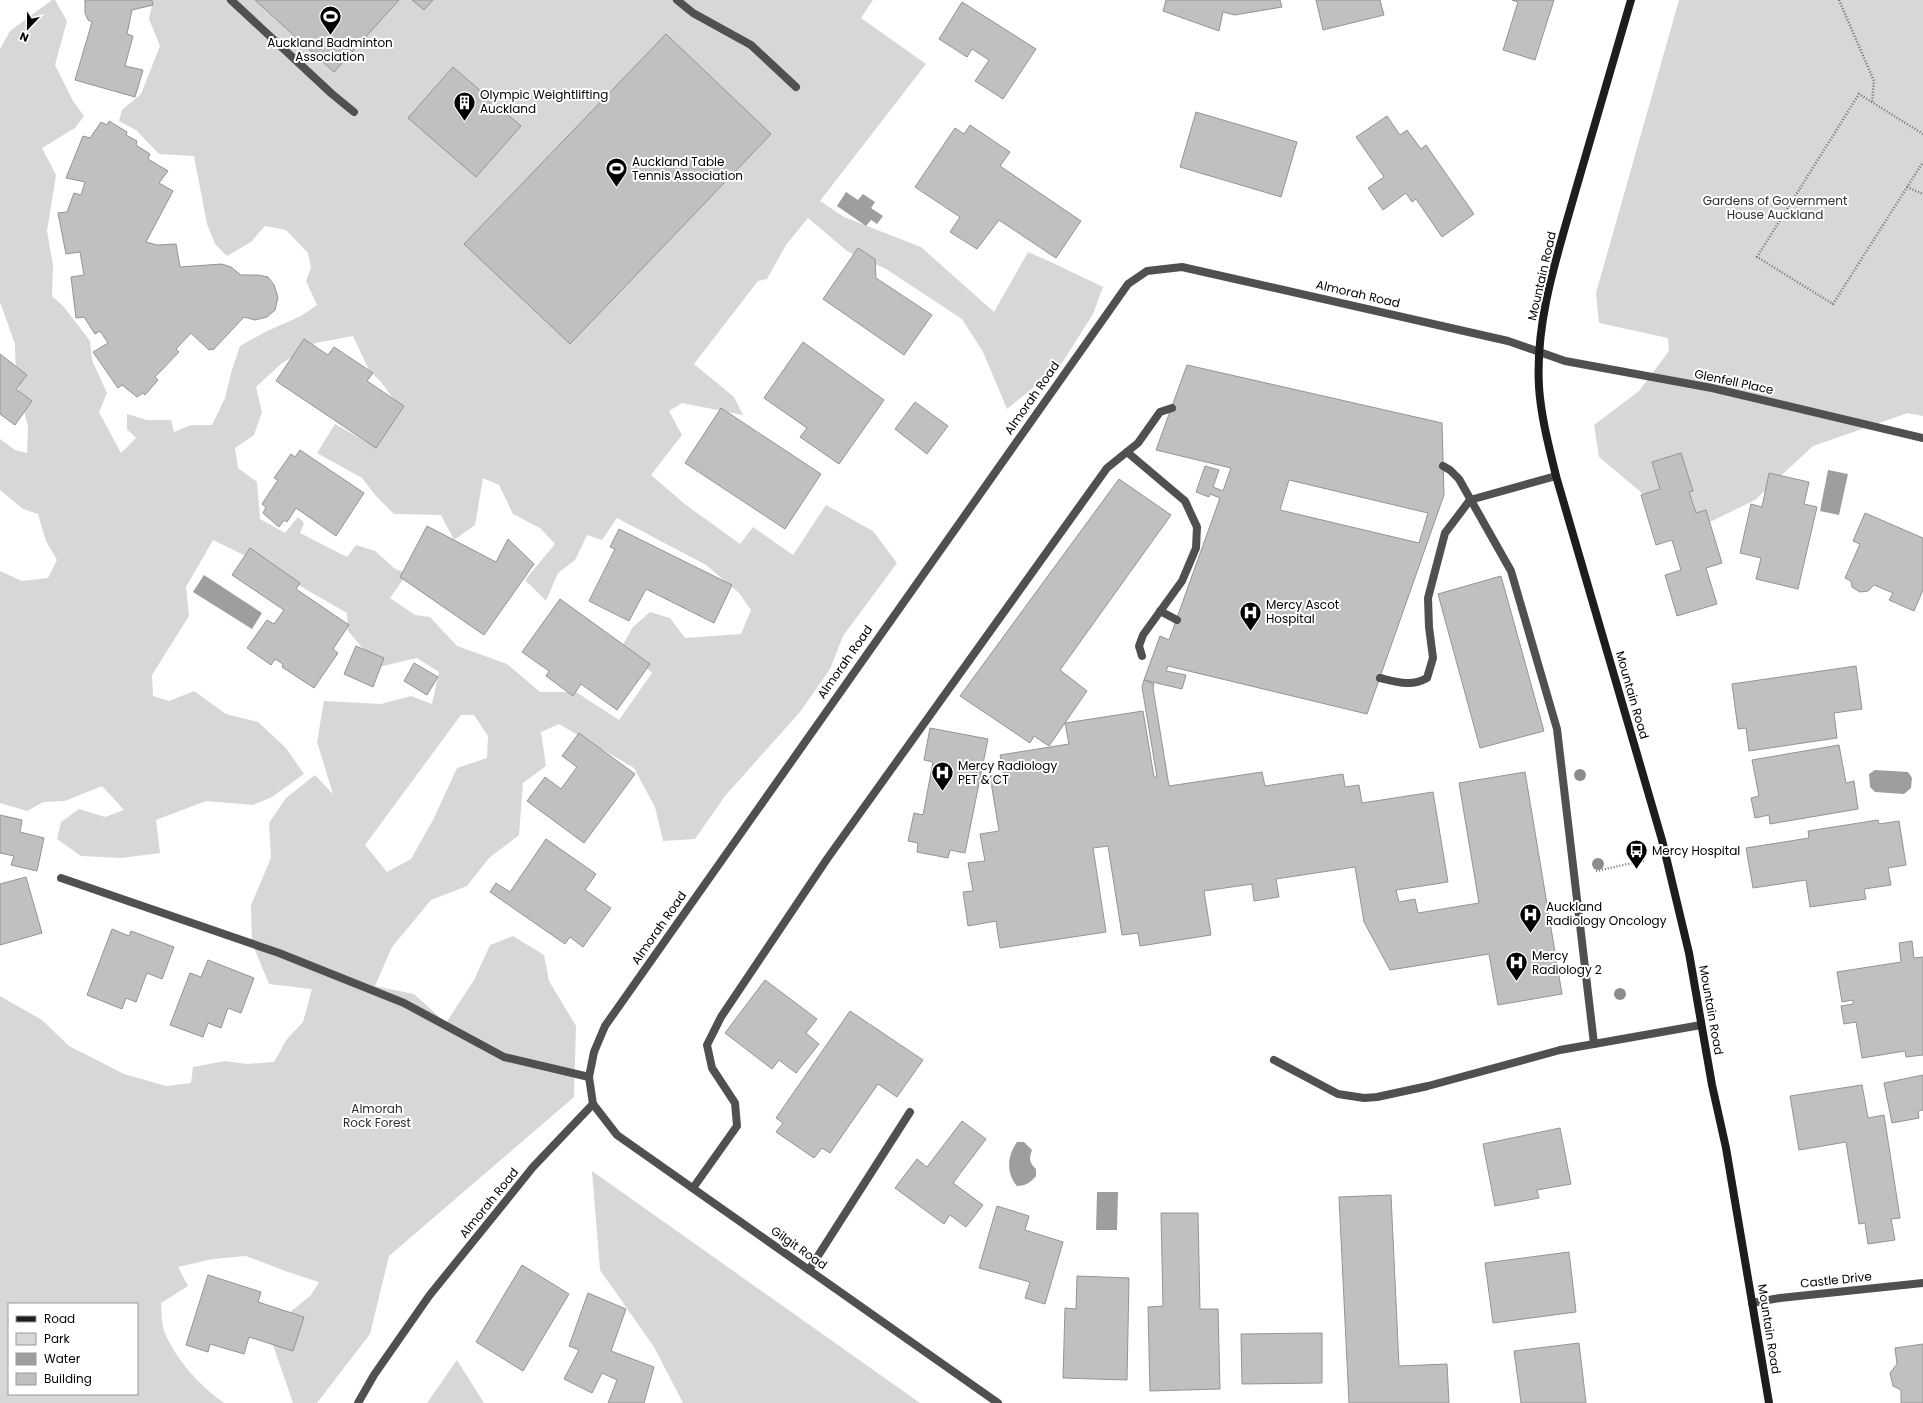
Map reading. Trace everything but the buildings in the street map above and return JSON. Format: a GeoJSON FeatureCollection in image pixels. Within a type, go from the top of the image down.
{"type":"FeatureCollection","features":[{"type":"Feature","properties":{"kind":"main road","name":"Mountain Road"},"geometry":{"type":"LineString","coordinates":[[1631,0],[1558,251],[1544,310],[1539,352],[1539,387],[1543,422],[1556,476],[1666,856],[1689,953],[1701,1025],[1726,1148],[1769,1403]]}},
{"type":"Feature","properties":{"kind":"street"},"geometry":{"type":"LineString","coordinates":[[231,0],[332,94],[354,112]]}},
{"type":"Feature","properties":{"kind":"street"},"geometry":{"type":"LineString","coordinates":[[677,0],[692,13],[751,45],[796,87]]}},
{"type":"Feature","properties":{"kind":"street","name":"Almorah Road"},"geometry":{"type":"LineString","coordinates":[[358,1403],[374,1375],[429,1296],[533,1167],[593,1104],[589,1077],[594,1052],[605,1026],[1128,284],[1146,271],[1182,267],[1508,341],[1539,352]]}},
{"type":"Feature","properties":{"kind":"street","name":"Glenfell Place"},"geometry":{"type":"LineString","coordinates":[[1539,352],[1565,361],[1712,388],[1923,438]]}},
{"type":"Feature","properties":{"kind":"street"},"geometry":{"type":"LineString","coordinates":[[693,1188],[737,1126],[735,1103],[712,1068],[707,1045],[721,1017],[827,859],[1107,468],[1138,443],[1160,412],[1172,408]]}},
{"type":"Feature","properties":{"kind":"street"},"geometry":{"type":"LineString","coordinates":[[1127,452],[1185,501],[1197,527],[1196,548],[1182,581],[1143,635],[1139,646],[1142,656]]}},
{"type":"Feature","properties":{"kind":"street"},"geometry":{"type":"LineString","coordinates":[[1443,466],[1450,470],[1459,479],[1511,571],[1558,729],[1594,1044]]}},
{"type":"Feature","properties":{"kind":"street"},"geometry":{"type":"LineString","coordinates":[[1380,678],[1404,684],[1417,683],[1427,678],[1433,658],[1429,627],[1428,598],[1438,554],[1445,534],[1470,500],[1556,476]]}},
{"type":"Feature","properties":{"kind":"street"},"geometry":{"type":"LineString","coordinates":[[1160,611],[1177,620]]}},
{"type":"Feature","properties":{"kind":"street"},"geometry":{"type":"LineString","coordinates":[[61,878],[279,953],[404,1003],[504,1057],[589,1077]]}},
{"type":"Feature","properties":{"kind":"street"},"geometry":{"type":"LineString","coordinates":[[1274,1060],[1338,1094],[1364,1098],[1392,1096],[1560,1050],[1701,1025]]}},
{"type":"Feature","properties":{"kind":"street","name":"Gilgit Road"},"geometry":{"type":"LineString","coordinates":[[593,1104],[617,1135],[998,1403]]}},
{"type":"Feature","properties":{"kind":"street"},"geometry":{"type":"LineString","coordinates":[[808,1270],[910,1112]]}},
{"type":"Feature","properties":{"kind":"street","name":"Castle Drive"},"geometry":{"type":"LineString","coordinates":[[1752,1303],[1780,1298],[1923,1283]]}},
{"type":"Feature","properties":{"kind":"path"},"geometry":{"type":"LineString","coordinates":[[1839,0],[1874,81],[1872,102]]}},
{"type":"Feature","properties":{"kind":"path"},"geometry":{"type":"LineString","coordinates":[[1923,134],[1859,94],[1757,257],[1833,304],[1923,162]]}},
{"type":"Feature","properties":{"kind":"path"},"geometry":{"type":"LineString","coordinates":[[1907,187],[1923,194]]}},
{"type":"Feature","properties":{"kind":"path"},"geometry":{"type":"LineString","coordinates":[[1574,875],[1666,856]]}},
{"type":"Feature","properties":{"kind":"green space","name":"Almorah Rock Forest"},"geometry":{"type":"Polygon","coordinates":[[[52,0],[55,0],[67,21],[55,65],[73,101],[84,116],[75,128],[42,148],[56,175],[47,231],[53,265],[52,296],[64,307],[90,341],[92,360],[107,393],[99,412],[121,453],[136,438],[127,429],[127,414],[147,420],[171,420],[174,432],[191,425],[212,425],[225,398],[240,346],[265,332],[301,316],[317,305],[306,281],[311,267],[308,253],[286,230],[265,226],[251,242],[227,256],[215,244],[207,224],[194,156],[159,154],[136,130],[119,121],[122,110],[141,94],[160,46],[149,19],[153,0],[873,0],[861,18],[926,64],[820,201],[844,217],[921,247],[994,312],[1028,252],[1103,287],[1093,314],[1060,366],[1007,409],[983,352],[962,319],[886,269],[847,251],[808,218],[786,245],[767,279],[758,281],[694,364],[734,397],[743,415],[682,403],[669,411],[682,435],[651,475],[686,505],[740,544],[753,527],[793,555],[826,505],[873,531],[897,563],[843,636],[830,669],[800,712],[725,796],[695,839],[663,841],[655,807],[634,768],[559,724],[541,732],[546,766],[523,783],[519,835],[489,858],[467,886],[431,900],[392,947],[375,986],[414,994],[446,1023],[474,980],[490,945],[513,936],[544,955],[549,981],[576,1026],[574,1097],[389,1256],[370,1334],[317,1403],[293,1403],[272,1342],[282,1319],[311,1295],[319,1282],[246,1256],[213,1259],[178,1267],[188,1286],[161,1303],[164,1330],[182,1363],[198,1381],[215,1397],[224,1403],[0,1403],[0,996],[42,1020],[69,1046],[124,1074],[166,1086],[191,1083],[193,1067],[225,1061],[247,1064],[274,1062],[287,1039],[303,1022],[312,989],[269,984],[252,943],[251,905],[271,858],[269,823],[286,798],[315,775],[333,794],[317,742],[324,701],[381,704],[411,696],[432,704],[439,672],[417,658],[379,667],[348,631],[347,613],[260,563],[213,540],[186,587],[189,616],[152,675],[153,696],[169,701],[194,691],[226,714],[258,722],[286,748],[304,774],[272,797],[253,805],[206,801],[156,820],[160,853],[121,858],[81,856],[57,839],[61,822],[79,809],[105,817],[124,810],[102,786],[65,801],[43,802],[27,811],[0,803],[0,571],[22,581],[48,578],[57,560],[46,541],[38,514],[23,509],[0,490],[0,439],[15,450],[27,453],[28,426],[16,380],[15,344],[0,302],[0,49],[10,31],[52,0]],[[353,336],[316,343],[282,363],[256,387],[262,412],[254,435],[235,448],[238,468],[257,482],[260,519],[285,533],[298,517],[304,523],[300,533],[347,557],[356,545],[375,551],[394,568],[407,574],[390,598],[415,615],[430,617],[457,646],[507,664],[540,692],[576,692],[619,720],[652,673],[622,646],[633,627],[650,612],[670,618],[685,638],[741,634],[751,610],[739,593],[706,565],[617,518],[602,540],[587,535],[575,560],[558,573],[546,601],[525,580],[555,544],[540,528],[513,514],[499,485],[483,478],[475,525],[454,540],[441,515],[394,514],[376,496],[362,478],[317,453],[335,424],[374,446],[395,401],[381,382],[369,370],[353,336]],[[461,715],[365,845],[387,872],[411,859],[434,818],[457,768],[487,758],[488,736],[474,715],[461,715]]]}},
{"type":"Feature","properties":{"kind":"green space","name":"Gardens of Government House Auckland"},"geometry":{"type":"Polygon","coordinates":[[[1679,0],[1923,0],[1923,416],[1908,413],[1813,446],[1755,500],[1712,521],[1680,525],[1599,457],[1594,425],[1639,391],[1669,351],[1668,338],[1599,323],[1596,293],[1679,0]]]}},
{"type":"Feature","properties":{"kind":"green space"},"geometry":{"type":"Polygon","coordinates":[[[592,1171],[920,1403],[683,1403],[654,1347],[600,1270],[592,1171]]]}},
{"type":"Feature","properties":{"kind":"green space"},"geometry":{"type":"Polygon","coordinates":[[[457,1360],[484,1403],[427,1403],[457,1360]]]}},
{"type":"Feature","properties":{"kind":"water"},"geometry":{"type":"Polygon","coordinates":[[[846,192],[858,200],[863,194],[875,202],[871,208],[883,216],[877,224],[871,220],[866,226],[837,206],[846,192]]]}},
{"type":"Feature","properties":{"kind":"water"},"geometry":{"type":"Polygon","coordinates":[[[1828,470],[1848,474],[1839,515],[1820,511],[1828,470]]]}},
{"type":"Feature","properties":{"kind":"water"},"geometry":{"type":"Polygon","coordinates":[[[204,575],[262,613],[252,629],[193,592],[204,575]]]}},
{"type":"Feature","properties":{"kind":"water"},"geometry":{"type":"Polygon","coordinates":[[[1875,770],[1908,772],[1912,778],[1911,788],[1904,794],[1875,792],[1870,787],[1869,774],[1875,770]]]}},
{"type":"Feature","properties":{"kind":"water"},"geometry":{"type":"Polygon","coordinates":[[[1017,1142],[1024,1142],[1032,1150],[1030,1160],[1036,1169],[1036,1176],[1028,1183],[1017,1186],[1011,1176],[1009,1164],[1011,1153],[1017,1142]]]}},
{"type":"Feature","properties":{"kind":"water"},"geometry":{"type":"Polygon","coordinates":[[[1097,1192],[1118,1192],[1117,1230],[1096,1230],[1097,1192]]]}},
{"type":"Feature","properties":{"kind":"place","name":"Auckland Badminton Association"},"geometry":{"type":"Point","coordinates":[330,36]}},
{"type":"Feature","properties":{"kind":"place","name":"Olympic Weightlifting Auckland"},"geometry":{"type":"Point","coordinates":[464,122]}},
{"type":"Feature","properties":{"kind":"place","name":"Auckland Table Tennis Association"},"geometry":{"type":"Point","coordinates":[617,188]}},
{"type":"Feature","properties":{"kind":"place","name":"Mercy Ascot Hospital"},"geometry":{"type":"Point","coordinates":[1250,632]}},
{"type":"Feature","properties":{"kind":"place","name":"Mercy Radiology PET & CT"},"geometry":{"type":"Point","coordinates":[942,792]}},
{"type":"Feature","properties":{"kind":"place","name":"Mercy Hospital"},"geometry":{"type":"Point","coordinates":[1636,870]}},
{"type":"Feature","properties":{"kind":"place","name":"Auckland Radiology Oncology"},"geometry":{"type":"Point","coordinates":[1530,934]}},
{"type":"Feature","properties":{"kind":"place","name":"Mercy Radiology 2"},"geometry":{"type":"Point","coordinates":[1517,982]}}]}
